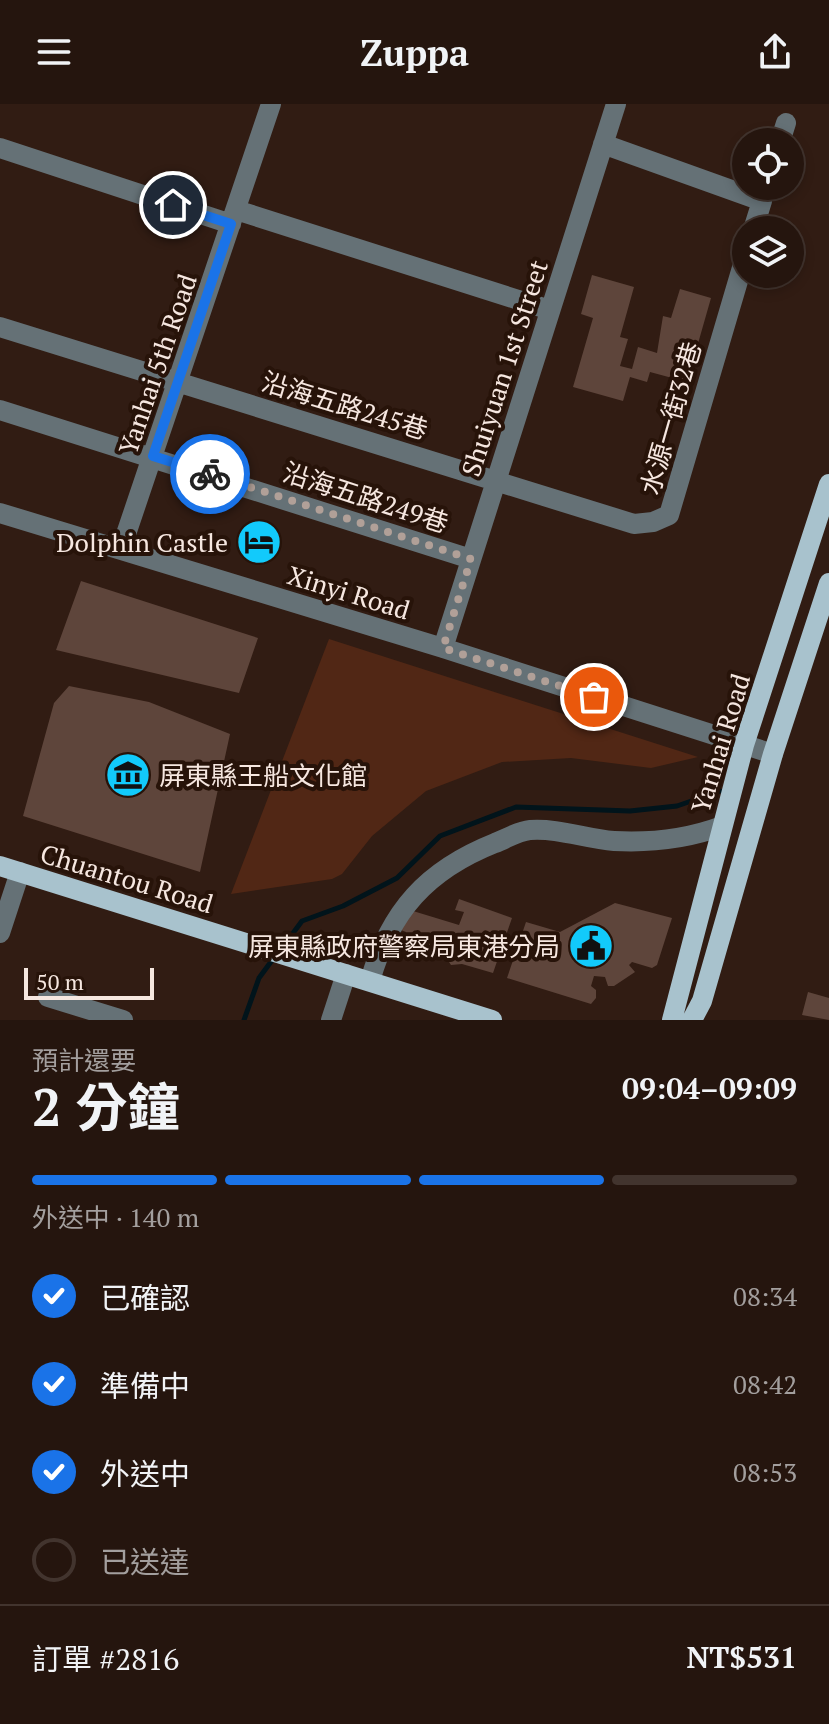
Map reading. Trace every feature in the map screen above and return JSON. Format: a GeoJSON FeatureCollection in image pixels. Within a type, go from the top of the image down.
{"type":"FeatureCollection","features":[{"type":"Feature","properties":{"kind":"main road","name":"Yanhai Road"},"geometry":{"type":"LineString","coordinates":[[672,1020],[744,745],[829,484]]}},
{"type":"Feature","properties":{"kind":"main road","name":"Yanhai Road"},"geometry":{"type":"LineString","coordinates":[[692,1020],[702,1001],[773,754],[829,583]]}},
{"type":"Feature","properties":{"kind":"main road","name":"Chuantou Road"},"geometry":{"type":"LineString","coordinates":[[10,869],[346,974]]}},
{"type":"Feature","properties":{"kind":"main road"},"geometry":{"type":"LineString","coordinates":[[346,974],[492,1020]]}},
{"type":"Feature","properties":{"kind":"street","name":"Yanhai 5th Road"},"geometry":{"type":"LineString","coordinates":[[121,549],[271,104]]}},
{"type":"Feature","properties":{"kind":"street","name":"Shuiyuan 1st Street"},"geometry":{"type":"LineString","coordinates":[[443,648],[616,104]]}},
{"type":"Feature","properties":{"kind":"street"},"geometry":{"type":"LineString","coordinates":[[603,144],[732,184]]}},
{"type":"Feature","properties":{"kind":"street"},"geometry":{"type":"LineString","coordinates":[[0,148],[550,310]]}},
{"type":"Feature","properties":{"kind":"street","name":"水源一街32巷"},"geometry":{"type":"LineString","coordinates":[[496,478],[634,524],[653,522],[669,515],[736,288]]}},
{"type":"Feature","properties":{"kind":"street","name":"沿海五路245巷"},"geometry":{"type":"LineString","coordinates":[[0,327],[496,478]]}},
{"type":"Feature","properties":{"kind":"street","name":"沿海五路249巷"},"geometry":{"type":"LineString","coordinates":[[0,410],[471,559]]}},
{"type":"Feature","properties":{"kind":"street","name":"Xinyi Road"},"geometry":{"type":"LineString","coordinates":[[0,513],[443,648],[773,754]]}},
{"type":"Feature","properties":{"kind":"street"},"geometry":{"type":"LineString","coordinates":[[370,981],[380,944],[403,905],[448,865],[475,851],[527,830],[571,832],[613,841],[687,839],[722,826]]}},
{"type":"Feature","properties":{"kind":"street"},"geometry":{"type":"LineString","coordinates":[[0,933],[10,869]]}},
{"type":"Feature","properties":{"kind":"street"},"geometry":{"type":"LineString","coordinates":[[331,1020],[346,974]]}},
{"type":"Feature","properties":{"kind":"street"},"geometry":{"type":"LineString","coordinates":[[48,997],[86,1014],[123,1020]]}},
{"type":"Feature","properties":{"kind":"shaded area"},"geometry":{"type":"Polygon","coordinates":[[[329,639],[698,757],[651,768],[571,758],[502,762],[426,791],[372,836],[342,874],[332,879],[231,894],[329,639]]]}},
{"type":"Feature","properties":{"kind":"building"},"geometry":{"type":"Polygon","coordinates":[[[592,275],[634,287],[620,337],[628,339],[620,366],[632,369],[638,347],[657,353],[663,316],[671,318],[680,289],[711,298],[687,382],[650,372],[647,382],[630,377],[623,401],[573,387],[593,318],[581,314],[592,275]]]}},
{"type":"Feature","properties":{"kind":"building"},"geometry":{"type":"Polygon","coordinates":[[[81,581],[258,638],[239,693],[56,650],[81,581]]]}},
{"type":"Feature","properties":{"kind":"building","name":"屏東縣王船文化館"},"geometry":{"type":"Polygon","coordinates":[[[69,686],[149,702],[230,734],[200,872],[23,816],[54,703],[69,686]]]}},
{"type":"Feature","properties":{"kind":"building"},"geometry":{"type":"Polygon","coordinates":[[[459,899],[512,918],[493,973],[462,964],[451,965],[447,959],[402,944],[406,932],[401,930],[413,911],[459,925],[464,912],[455,910],[459,899]]]}},
{"type":"Feature","properties":{"kind":"building","name":"屏東縣政府警察局東港分局"},"geometry":{"type":"Polygon","coordinates":[[[615,903],[672,918],[657,965],[652,968],[632,962],[629,965],[635,972],[614,986],[608,986],[605,977],[594,976],[591,986],[596,990],[596,998],[591,1004],[507,978],[526,922],[560,932],[615,903]]]}},
{"type":"Feature","properties":{"kind":"building"},"geometry":{"type":"Polygon","coordinates":[[[808,992],[829,998],[829,1020],[802,1015],[808,992]]]}},
{"type":"Feature","properties":{"kind":"waterway"},"geometry":{"type":"LineString","coordinates":[[282,948],[302,921],[343,906],[397,878],[440,836],[516,807],[630,811],[677,806],[720,791]]}},
{"type":"Feature","properties":{"kind":"waterway"},"geometry":{"type":"LineString","coordinates":[[244,1020],[259,978],[273,959]]}},
{"type":"Feature","properties":{"kind":"way so far"},"geometry":{"type":"LineString","coordinates":[[210,474],[471,559],[443,648],[594,697]]}},
{"type":"Feature","properties":{"kind":"place","name":"Dolphin Castle"},"geometry":{"type":"Point","coordinates":[259,542]}},
{"type":"Feature","properties":{"kind":"place","name":"屏東縣王船文化館"},"geometry":{"type":"Point","coordinates":[128,775]}},
{"type":"Feature","properties":{"kind":"place","name":"屏東縣政府警察局東港分局"},"geometry":{"type":"Point","coordinates":[591,946]}},
{"type":"Feature","properties":{"kind":"route"},"geometry":{"type":"LineString","coordinates":[[173,205],[231,224],[153,456],[210,474]]}}]}
